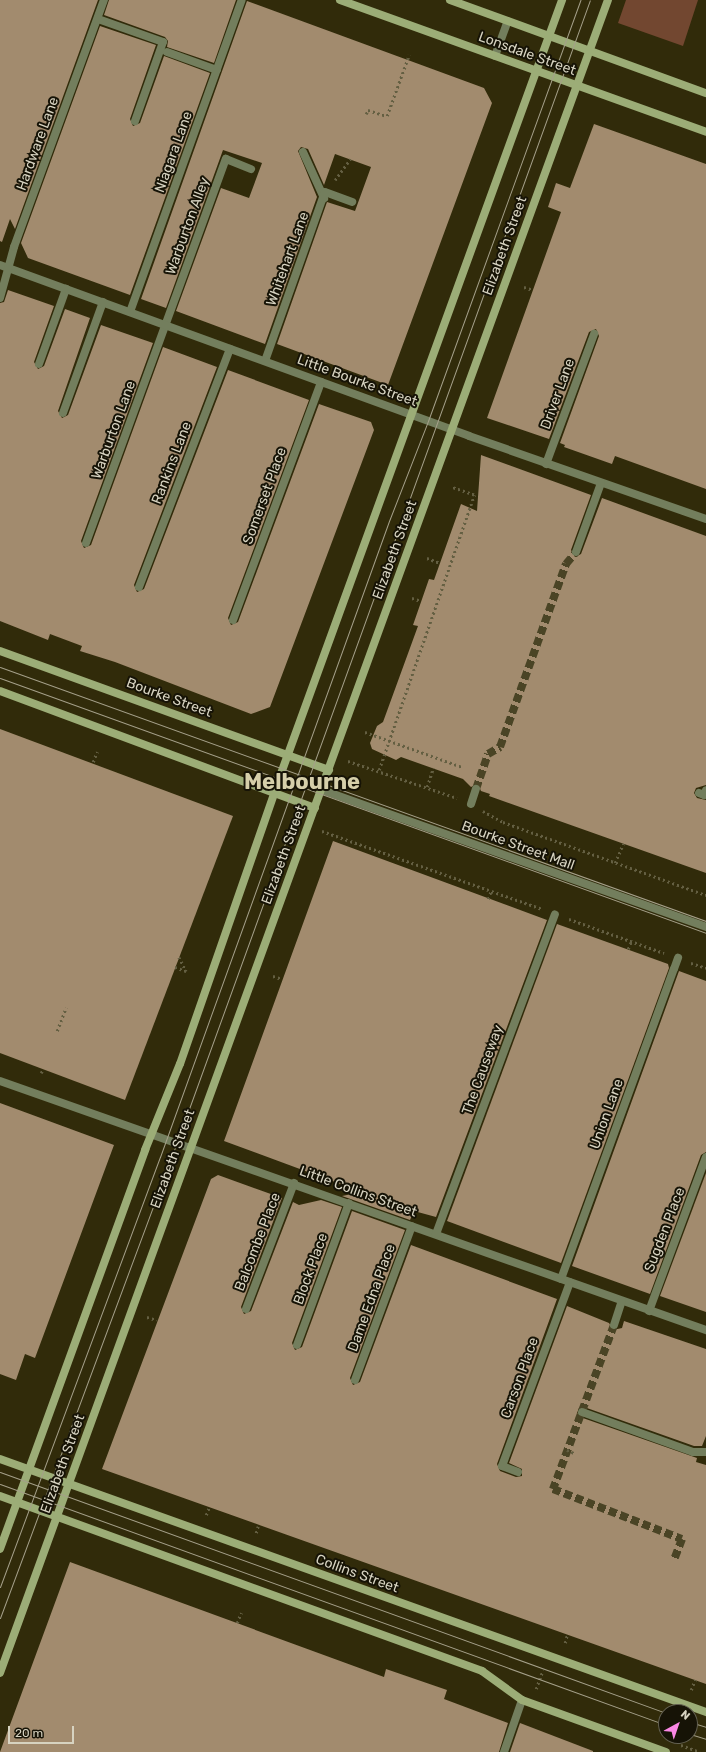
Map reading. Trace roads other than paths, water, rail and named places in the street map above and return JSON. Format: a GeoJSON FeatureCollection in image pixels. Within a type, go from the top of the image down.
{"type":"FeatureCollection","features":[{"type":"Feature","properties":{"kind":"street","name":"Hardware Lane"},"geometry":{"type":"LineString","coordinates":[[0,298],[8,268],[104,0]]}},
{"type":"Feature","properties":{"kind":"street","name":"Niagara Lane"},"geometry":{"type":"LineString","coordinates":[[130,312],[242,0]]}},
{"type":"Feature","properties":{"kind":"street","name":"Lonsdale Street"},"geometry":{"type":"LineString","coordinates":[[340,0],[706,132]]}},
{"type":"Feature","properties":{"kind":"street","name":"Lonsdale Street"},"geometry":{"type":"LineString","coordinates":[[450,0],[706,93]]}},
{"type":"Feature","properties":{"kind":"street","name":"Elizabeth Street"},"geometry":{"type":"LineString","coordinates":[[0,1550],[152,1133],[182,1057],[274,793],[562,0]]}},
{"type":"Feature","properties":{"kind":"street","name":"Elizabeth Street"},"geometry":{"type":"LineString","coordinates":[[0,1673],[70,1484],[608,0]]}},
{"type":"Feature","properties":{"kind":"street"},"geometry":{"type":"LineString","coordinates":[[98,19],[162,42],[135,121]]}},
{"type":"Feature","properties":{"kind":"street"},"geometry":{"type":"LineString","coordinates":[[495,56],[508,21]]}},
{"type":"Feature","properties":{"kind":"street"},"geometry":{"type":"LineString","coordinates":[[168,52],[217,70]]}},
{"type":"Feature","properties":{"kind":"street"},"geometry":{"type":"LineString","coordinates":[[303,152],[324,195],[352,202]]}},
{"type":"Feature","properties":{"kind":"street","name":"Warburton Alley"},"geometry":{"type":"LineString","coordinates":[[166,325],[226,159],[251,169]]}},
{"type":"Feature","properties":{"kind":"street","name":"Whitehart Lane"},"geometry":{"type":"LineString","coordinates":[[265,361],[324,195]]}},
{"type":"Feature","properties":{"kind":"street","name":"Little Bourke Street"},"geometry":{"type":"LineString","coordinates":[[0,265],[451,430],[706,519]]}},
{"type":"Feature","properties":{"kind":"street"},"geometry":{"type":"LineString","coordinates":[[39,364],[66,289]]}},
{"type":"Feature","properties":{"kind":"street"},"geometry":{"type":"LineString","coordinates":[[63,412],[103,302]]}},
{"type":"Feature","properties":{"kind":"street","name":"Warburton Lane"},"geometry":{"type":"LineString","coordinates":[[86,543],[166,325]]}},
{"type":"Feature","properties":{"kind":"street","name":"Driver Lane"},"geometry":{"type":"LineString","coordinates":[[546,464],[594,334]]}},
{"type":"Feature","properties":{"kind":"street","name":"Rankins Lane"},"geometry":{"type":"LineString","coordinates":[[139,587],[230,349]]}},
{"type":"Feature","properties":{"kind":"street","name":"Somerset Place"},"geometry":{"type":"LineString","coordinates":[[233,620],[321,382]]}},
{"type":"Feature","properties":{"kind":"street"},"geometry":{"type":"LineString","coordinates":[[576,552],[601,482]]}},
{"type":"Feature","properties":{"kind":"street","name":"Bourke Street"},"geometry":{"type":"LineString","coordinates":[[0,651],[329,770]]}},
{"type":"Feature","properties":{"kind":"street"},"geometry":{"type":"LineString","coordinates":[[0,691],[315,808]]}},
{"type":"Feature","properties":{"kind":"street"},"geometry":{"type":"LineString","coordinates":[[471,804],[476,789]]}},
{"type":"Feature","properties":{"kind":"street","name":"Bourke Street Mall"},"geometry":{"type":"LineString","coordinates":[[322,790],[706,927]]}},
{"type":"Feature","properties":{"kind":"street","name":"The Causeway"},"geometry":{"type":"LineString","coordinates":[[436,1234],[555,914]]}},
{"type":"Feature","properties":{"kind":"street","name":"Union Lane"},"geometry":{"type":"LineString","coordinates":[[562,1279],[678,958]]}},
{"type":"Feature","properties":{"kind":"street","name":"Little Collins Street"},"geometry":{"type":"LineString","coordinates":[[0,1081],[192,1147],[562,1279],[622,1302],[706,1330]]}},
{"type":"Feature","properties":{"kind":"street","name":"Sugden Place"},"geometry":{"type":"LineString","coordinates":[[649,1311],[706,1158]]}},
{"type":"Feature","properties":{"kind":"street","name":"Balcombe Place"},"geometry":{"type":"LineString","coordinates":[[246,1309],[294,1183]]}},
{"type":"Feature","properties":{"kind":"street","name":"Block Place"},"geometry":{"type":"LineString","coordinates":[[297,1345],[349,1203]]}},
{"type":"Feature","properties":{"kind":"street","name":"Dame Edna Place"},"geometry":{"type":"LineString","coordinates":[[355,1380],[412,1226]]}},
{"type":"Feature","properties":{"kind":"street","name":"Carson Place"},"geometry":{"type":"LineString","coordinates":[[518,1472],[502,1466],[570,1282]]}},
{"type":"Feature","properties":{"kind":"street"},"geometry":{"type":"LineString","coordinates":[[614,1325],[622,1302]]}},
{"type":"Feature","properties":{"kind":"street"},"geometry":{"type":"LineString","coordinates":[[582,1412],[693,1452],[706,1452]]}},
{"type":"Feature","properties":{"kind":"street","name":"Collins Street"},"geometry":{"type":"LineString","coordinates":[[0,1459],[706,1712]]}},
{"type":"Feature","properties":{"kind":"street"},"geometry":{"type":"LineString","coordinates":[[0,1496],[482,1671],[522,1700],[666,1752]]}},
{"type":"Feature","properties":{"kind":"street"},"geometry":{"type":"LineString","coordinates":[[504,1752],[522,1700]]}},
{"type":"Feature","properties":{"kind":"tunnel"},"geometry":{"type":"LineString","coordinates":[[476,789],[488,754],[500,747],[566,564],[576,552]]}},
{"type":"Feature","properties":{"kind":"tunnel"},"geometry":{"type":"LineString","coordinates":[[614,1325],[553,1489],[682,1539],[674,1560]]}},
{"type":"Feature","properties":{"kind":"tram line"},"geometry":{"type":"LineString","coordinates":[[0,1587],[160,1157],[389,521],[428,421],[580,0]]}},
{"type":"Feature","properties":{"kind":"tram line"},"geometry":{"type":"LineString","coordinates":[[0,1618],[177,1142],[590,0]]}},
{"type":"Feature","properties":{"kind":"tram line"},"geometry":{"type":"LineString","coordinates":[[0,667],[706,921]]}},
{"type":"Feature","properties":{"kind":"tram line"},"geometry":{"type":"LineString","coordinates":[[0,678],[706,933]]}},
{"type":"Feature","properties":{"kind":"tram line"},"geometry":{"type":"LineString","coordinates":[[0,1472],[658,1710]]}},
{"type":"Feature","properties":{"kind":"tram line"},"geometry":{"type":"LineString","coordinates":[[0,1484],[658,1722]]}},
{"type":"Feature","properties":{"kind":"tram line"},"geometry":{"type":"LineString","coordinates":[[698,1724],[706,1727]]}},
{"type":"Feature","properties":{"kind":"tram line"},"geometry":{"type":"LineString","coordinates":[[698,1736],[706,1739]]}},
{"type":"Feature","properties":{"kind":"district","name":"Melbourne"},"geometry":{"type":"Point","coordinates":[302,782]}}]}
